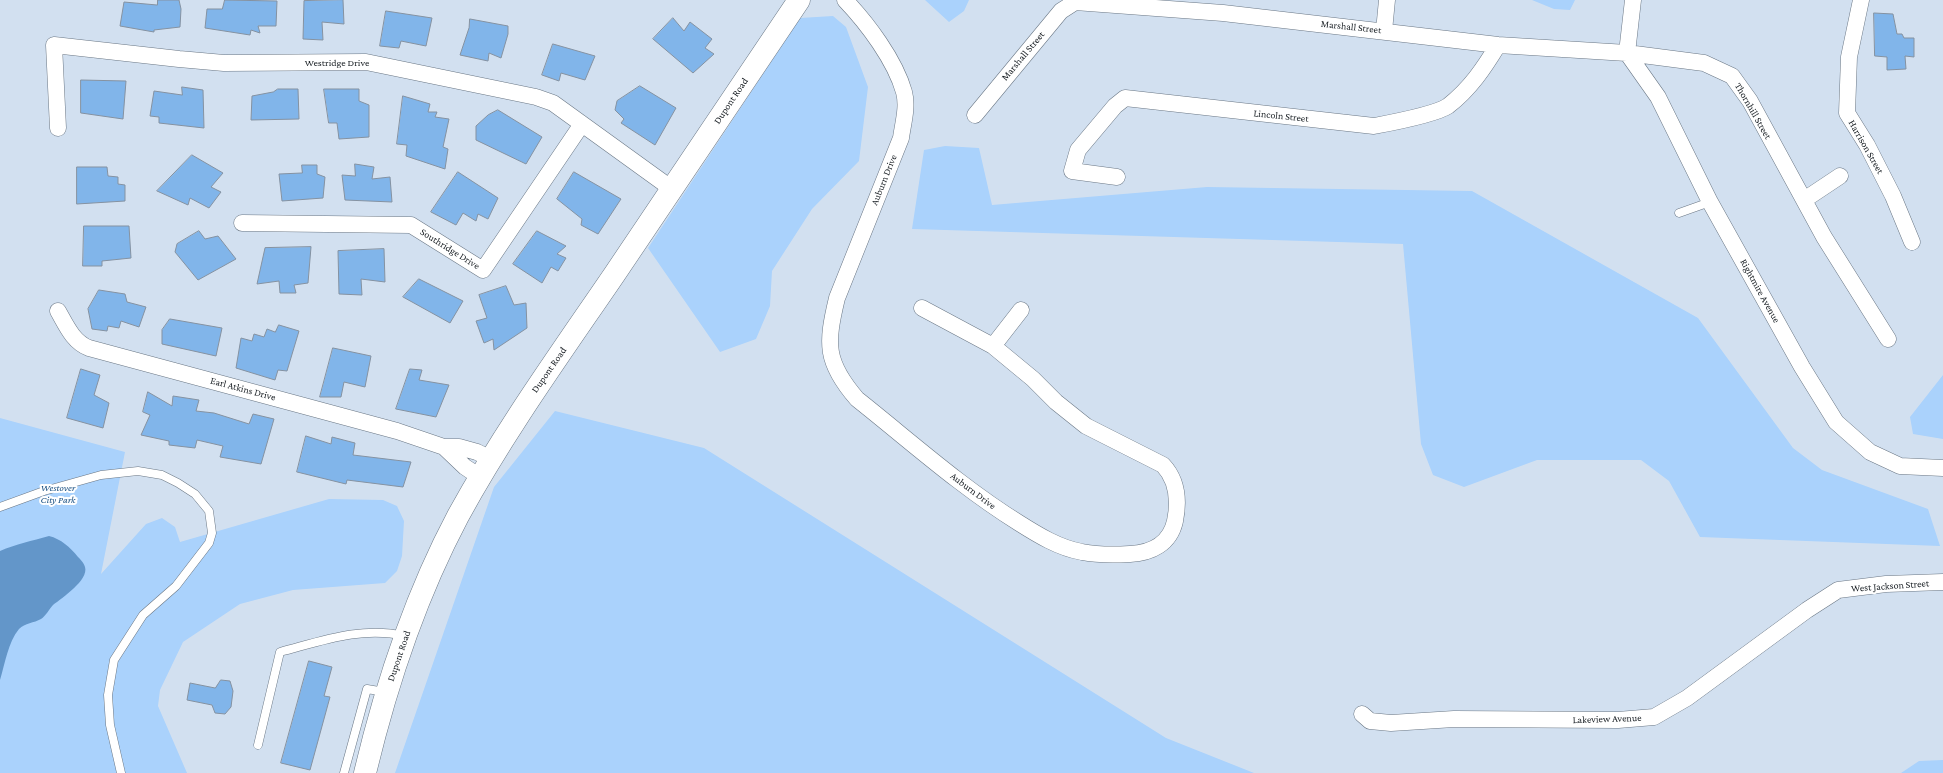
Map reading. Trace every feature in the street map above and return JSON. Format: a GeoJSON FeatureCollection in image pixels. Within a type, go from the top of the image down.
{"type":"FeatureCollection","features":[{"type":"Feature","properties":{"kind":"street","name":"Dupont Road"},"geometry":{"type":"LineString","coordinates":[[365,773],[378,719],[405,636],[457,519],[486,468],[533,393],[799,0]]}},
{"type":"Feature","properties":{"kind":"street","name":"Auburn Drive"},"geometry":{"type":"LineString","coordinates":[[845,0],[863,19],[890,60],[904,93],[905,114],[901,138],[837,298],[831,324],[830,347],[834,366],[841,381],[857,399],[988,504],[1044,538],[1081,552],[1118,555],[1140,554],[1157,548],[1168,539],[1174,526],[1177,511],[1174,480],[1167,469],[1152,459],[1086,426],[1056,402],[1033,379],[993,346],[922,308]]}},
{"type":"Feature","properties":{"kind":"street"},"geometry":{"type":"LineString","coordinates":[[1384,31],[1387,0]]}},
{"type":"Feature","properties":{"kind":"street"},"geometry":{"type":"LineString","coordinates":[[1627,53],[1633,0]]}},
{"type":"Feature","properties":{"kind":"street","name":"Harrison Street"},"geometry":{"type":"LineString","coordinates":[[1861,0],[1849,57],[1847,113],[1867,145],[1893,196],[1912,242]]}},
{"type":"Feature","properties":{"kind":"street","name":"Marshall Street"},"geometry":{"type":"LineString","coordinates":[[975,115],[1061,11],[1072,1],[1224,6],[1384,31],[1498,45],[1627,53]]}},
{"type":"Feature","properties":{"kind":"street","name":"Westridge Drive"},"geometry":{"type":"LineString","coordinates":[[58,128],[54,45],[224,63],[366,62],[536,97],[553,103],[672,189]]}},
{"type":"Feature","properties":{"kind":"street","name":"Lincoln Street"},"geometry":{"type":"LineString","coordinates":[[1117,177],[1072,171],[1078,150],[1115,106],[1125,98],[1374,126],[1399,122],[1446,107],[1480,75],[1498,45]]}},
{"type":"Feature","properties":{"kind":"street","name":"Thornhill Street"},"geometry":{"type":"LineString","coordinates":[[1627,53],[1704,63],[1732,76],[1750,101],[1824,237],[1888,339]]}},
{"type":"Feature","properties":{"kind":"street","name":"Rightmire Avenue"},"geometry":{"type":"LineString","coordinates":[[1627,53],[1658,97],[1710,202],[1802,367],[1836,422],[1870,452],[1900,466],[1943,468]]}},
{"type":"Feature","properties":{"kind":"street","name":"Southridge Drive"},"geometry":{"type":"LineString","coordinates":[[242,223],[411,225],[483,270],[582,124]]}},
{"type":"Feature","properties":{"kind":"street"},"geometry":{"type":"LineString","coordinates":[[1804,200],[1840,176]]}},
{"type":"Feature","properties":{"kind":"street"},"geometry":{"type":"LineString","coordinates":[[993,346],[1022,310]]}},
{"type":"Feature","properties":{"kind":"street","name":"Earl Atkins Drive"},"geometry":{"type":"LineString","coordinates":[[58,311],[75,338],[81,345],[89,348],[398,431],[444,447],[465,467],[486,468]]}},
{"type":"Feature","properties":{"kind":"street","name":"West Jackson Street"},"geometry":{"type":"LineString","coordinates":[[1838,590],[1886,584],[1943,582]]}},
{"type":"Feature","properties":{"kind":"street","name":"Lakeview Avenue"},"geometry":{"type":"LineString","coordinates":[[1362,714],[1370,721],[1391,723],[1454,719],[1618,720],[1654,717],[1687,698],[1807,610],[1838,590]]}},
{"type":"Feature","properties":{"kind":"lane"},"geometry":{"type":"LineString","coordinates":[[1679,213],[1710,202]]}},
{"type":"Feature","properties":{"kind":"lane"},"geometry":{"type":"LineString","coordinates":[[0,507],[44,491],[101,475],[138,471],[162,475],[178,483],[195,494],[209,511],[212,533],[209,543],[176,586],[143,615],[114,660],[108,695],[110,725],[121,773]]}},
{"type":"Feature","properties":{"kind":"lane"},"geometry":{"type":"LineString","coordinates":[[258,745],[280,652],[334,638],[369,632],[386,632],[405,636]]}},
{"type":"Feature","properties":{"kind":"lane"},"geometry":{"type":"LineString","coordinates":[[344,773],[367,689],[387,692]]}},
{"type":"Feature","properties":{"kind":"green space"},"geometry":{"type":"Polygon","coordinates":[[[925,0],[969,0],[964,11],[949,22],[925,0]]]}},
{"type":"Feature","properties":{"kind":"green space"},"geometry":{"type":"Polygon","coordinates":[[[1532,0],[1575,0],[1570,10],[1554,9],[1532,0]]]}},
{"type":"Feature","properties":{"kind":"green space"},"geometry":{"type":"Polygon","coordinates":[[[833,16],[846,27],[868,87],[859,161],[812,209],[772,271],[770,306],[756,339],[720,352],[648,248],[800,18],[833,16]]]}},
{"type":"Feature","properties":{"kind":"green space"},"geometry":{"type":"Polygon","coordinates":[[[945,146],[979,148],[992,205],[1207,187],[1472,191],[1698,318],[1793,448],[1822,470],[1928,509],[1940,546],[1700,537],[1669,481],[1641,460],[1537,460],[1464,487],[1433,475],[1421,444],[1403,244],[912,229],[924,150],[945,146]]]}},
{"type":"Feature","properties":{"kind":"green space"},"geometry":{"type":"Polygon","coordinates":[[[1943,375],[1943,439],[1913,434],[1910,417],[1943,375]]]}},
{"type":"Feature","properties":{"kind":"green space"},"geometry":{"type":"Polygon","coordinates":[[[555,411],[704,448],[1166,738],[1254,773],[395,773],[494,487],[555,411]]]}},
{"type":"Feature","properties":{"kind":"green space","name":"Westover City Park"},"geometry":{"type":"Polygon","coordinates":[[[0,418],[125,452],[101,574],[146,524],[162,518],[175,527],[180,542],[329,499],[383,500],[397,506],[404,521],[402,556],[397,571],[385,583],[293,590],[240,604],[183,642],[160,690],[158,706],[187,773],[0,773],[0,418]]]}},
{"type":"Feature","properties":{"kind":"green space"},"geometry":{"type":"Polygon","coordinates":[[[1943,760],[1943,773],[1901,773],[1919,761],[1943,760]]]}},
{"type":"Feature","properties":{"kind":"shaded area"},"geometry":{"type":"Polygon","coordinates":[[[49,536],[61,541],[72,550],[84,564],[85,572],[79,583],[53,605],[43,618],[24,625],[15,634],[9,647],[0,680],[0,551],[18,544],[49,536]]]}},
{"type":"Feature","properties":{"kind":"building"},"geometry":{"type":"Polygon","coordinates":[[[158,0],[179,0],[181,9],[180,27],[154,30],[154,32],[120,26],[124,2],[157,5],[158,0]]]}},
{"type":"Feature","properties":{"kind":"building"},"geometry":{"type":"Polygon","coordinates":[[[225,0],[277,1],[276,26],[258,26],[260,33],[251,30],[250,35],[205,28],[207,9],[222,9],[225,0]]]}},
{"type":"Feature","properties":{"kind":"building"},"geometry":{"type":"Polygon","coordinates":[[[343,0],[344,24],[322,22],[323,40],[303,39],[304,1],[343,0]]]}},
{"type":"Feature","properties":{"kind":"building"},"geometry":{"type":"Polygon","coordinates":[[[386,11],[432,18],[426,46],[401,41],[399,48],[380,46],[386,11]]]}},
{"type":"Feature","properties":{"kind":"building"},"geometry":{"type":"Polygon","coordinates":[[[1874,13],[1893,14],[1897,34],[1902,34],[1904,38],[1914,38],[1914,57],[1905,56],[1906,69],[1887,70],[1887,57],[1875,56],[1874,13]]]}},
{"type":"Feature","properties":{"kind":"building"},"geometry":{"type":"Polygon","coordinates":[[[673,18],[684,31],[690,22],[712,39],[705,48],[714,54],[693,73],[653,39],[673,18]]]}},
{"type":"Feature","properties":{"kind":"building"},"geometry":{"type":"Polygon","coordinates":[[[470,19],[508,26],[508,34],[501,58],[489,53],[488,61],[460,55],[469,28],[470,19]]]}},
{"type":"Feature","properties":{"kind":"building"},"geometry":{"type":"Polygon","coordinates":[[[553,44],[595,56],[585,80],[561,73],[559,81],[542,75],[553,44]]]}},
{"type":"Feature","properties":{"kind":"building"},"geometry":{"type":"Polygon","coordinates":[[[81,80],[126,81],[123,119],[81,113],[81,80]]]}},
{"type":"Feature","properties":{"kind":"building"},"geometry":{"type":"Polygon","coordinates":[[[640,86],[676,108],[655,145],[621,123],[624,119],[615,110],[617,101],[640,86]]]}},
{"type":"Feature","properties":{"kind":"building"},"geometry":{"type":"Polygon","coordinates":[[[182,87],[203,90],[204,128],[159,123],[159,117],[150,116],[154,91],[182,95],[182,87]]]}},
{"type":"Feature","properties":{"kind":"building"},"geometry":{"type":"Polygon","coordinates":[[[278,89],[298,89],[299,119],[251,120],[252,96],[273,92],[278,89]]]}},
{"type":"Feature","properties":{"kind":"building"},"geometry":{"type":"Polygon","coordinates":[[[324,89],[359,89],[359,101],[369,105],[369,137],[339,139],[337,123],[329,123],[324,89]]]}},
{"type":"Feature","properties":{"kind":"building"},"geometry":{"type":"Polygon","coordinates":[[[403,96],[430,104],[428,112],[437,112],[435,117],[449,119],[443,147],[448,149],[445,169],[406,156],[407,145],[397,144],[403,96]]]}},
{"type":"Feature","properties":{"kind":"building"},"geometry":{"type":"Polygon","coordinates":[[[498,110],[542,137],[526,164],[476,140],[476,126],[488,115],[498,110]]]}},
{"type":"Feature","properties":{"kind":"building"},"geometry":{"type":"Polygon","coordinates":[[[192,155],[223,173],[211,187],[221,192],[209,208],[190,198],[188,205],[157,191],[192,155]]]}},
{"type":"Feature","properties":{"kind":"building"},"geometry":{"type":"Polygon","coordinates":[[[355,164],[374,167],[372,179],[390,177],[392,202],[345,200],[342,175],[355,176],[355,164]]]}},
{"type":"Feature","properties":{"kind":"building"},"geometry":{"type":"Polygon","coordinates":[[[302,165],[317,165],[317,174],[325,177],[323,198],[282,201],[279,174],[302,173],[302,165]]]}},
{"type":"Feature","properties":{"kind":"building"},"geometry":{"type":"Polygon","coordinates":[[[77,167],[107,167],[108,176],[118,177],[118,184],[125,185],[125,201],[77,204],[77,167]]]}},
{"type":"Feature","properties":{"kind":"building"},"geometry":{"type":"Polygon","coordinates":[[[458,172],[498,198],[488,219],[478,214],[476,221],[463,213],[456,225],[431,212],[458,172]]]}},
{"type":"Feature","properties":{"kind":"building"},"geometry":{"type":"Polygon","coordinates":[[[574,172],[621,199],[598,234],[581,225],[582,219],[557,199],[574,172]]]}},
{"type":"Feature","properties":{"kind":"building"},"geometry":{"type":"Polygon","coordinates":[[[84,226],[129,226],[131,258],[102,261],[102,266],[83,266],[84,226]]]}},
{"type":"Feature","properties":{"kind":"building"},"geometry":{"type":"Polygon","coordinates":[[[199,231],[205,239],[218,236],[236,259],[198,280],[175,252],[177,244],[199,231]]]}},
{"type":"Feature","properties":{"kind":"building"},"geometry":{"type":"Polygon","coordinates":[[[537,231],[566,246],[557,254],[566,258],[558,271],[551,267],[542,283],[513,264],[537,231]]]}},
{"type":"Feature","properties":{"kind":"building"},"geometry":{"type":"Polygon","coordinates":[[[311,247],[308,283],[294,285],[296,293],[280,293],[279,281],[257,284],[265,248],[311,247]]]}},
{"type":"Feature","properties":{"kind":"building"},"geometry":{"type":"Polygon","coordinates":[[[384,249],[385,282],[361,279],[362,295],[339,294],[338,251],[384,249]]]}},
{"type":"Feature","properties":{"kind":"building"},"geometry":{"type":"Polygon","coordinates":[[[419,279],[463,301],[450,323],[403,297],[419,279]]]}},
{"type":"Feature","properties":{"kind":"building"},"geometry":{"type":"Polygon","coordinates":[[[506,286],[514,305],[526,303],[527,328],[494,350],[493,339],[484,343],[476,321],[487,318],[479,295],[506,286]]]}},
{"type":"Feature","properties":{"kind":"building"},"geometry":{"type":"Polygon","coordinates":[[[99,290],[125,294],[127,302],[146,307],[139,327],[121,321],[119,328],[108,326],[107,331],[92,329],[88,309],[99,290]]]}},
{"type":"Feature","properties":{"kind":"building"},"geometry":{"type":"Polygon","coordinates":[[[170,319],[222,328],[216,356],[162,344],[162,330],[170,319]]]}},
{"type":"Feature","properties":{"kind":"building"},"geometry":{"type":"Polygon","coordinates":[[[279,325],[299,331],[287,371],[278,370],[275,380],[236,368],[241,338],[252,341],[254,334],[264,337],[267,329],[275,332],[279,325]]]}},
{"type":"Feature","properties":{"kind":"building"},"geometry":{"type":"Polygon","coordinates":[[[333,348],[371,356],[365,387],[344,382],[341,397],[320,397],[333,348]]]}},
{"type":"Feature","properties":{"kind":"building"},"geometry":{"type":"Polygon","coordinates":[[[81,369],[100,375],[94,395],[109,403],[103,428],[67,418],[81,369]]]}},
{"type":"Feature","properties":{"kind":"building"},"geometry":{"type":"Polygon","coordinates":[[[410,369],[422,370],[419,380],[449,385],[436,417],[396,409],[410,369]]]}},
{"type":"Feature","properties":{"kind":"building"},"geometry":{"type":"Polygon","coordinates":[[[148,392],[172,406],[173,396],[199,400],[196,411],[214,413],[249,424],[253,414],[274,419],[261,464],[220,457],[223,446],[197,440],[195,448],[169,445],[169,441],[141,435],[150,415],[143,412],[148,392]]]}},
{"type":"Feature","properties":{"kind":"building"},"geometry":{"type":"Polygon","coordinates":[[[306,436],[331,444],[332,437],[355,443],[353,455],[411,462],[403,487],[347,480],[346,484],[297,472],[306,436]]]}},
{"type":"Feature","properties":{"kind":"building"},"geometry":{"type":"Polygon","coordinates":[[[309,661],[332,667],[324,696],[330,697],[310,770],[281,763],[309,661]]]}},
{"type":"Feature","properties":{"kind":"building"},"geometry":{"type":"Polygon","coordinates":[[[221,680],[230,681],[233,691],[231,707],[225,714],[215,713],[212,705],[187,700],[190,683],[215,688],[221,680]]]}}]}
